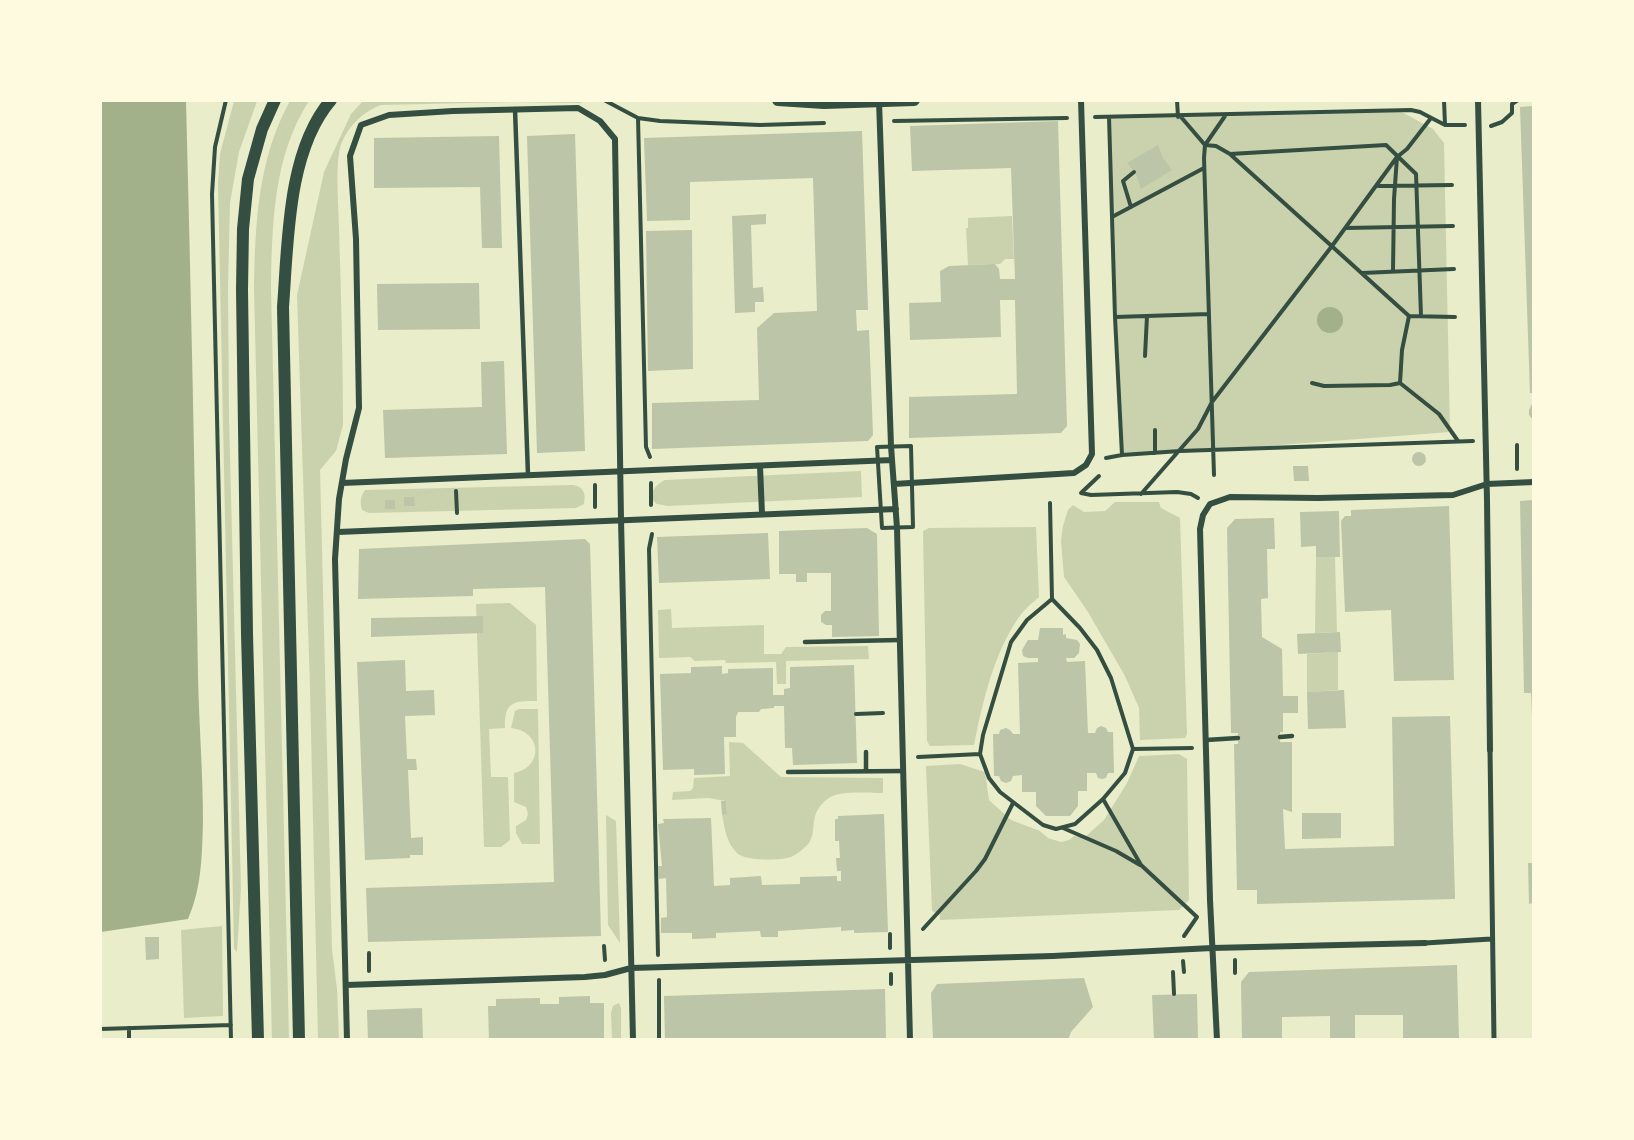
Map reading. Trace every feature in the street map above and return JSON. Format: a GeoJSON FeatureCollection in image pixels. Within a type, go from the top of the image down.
{"type":"FeatureCollection","features":[{"type":"Feature","properties":{"kind":"main road"},"geometry":{"type":"LineString","coordinates":[[258,1040],[247,623],[242,279],[243,229],[248,179],[259,137],[275,100]]}},
{"type":"Feature","properties":{"kind":"main road"},"geometry":{"type":"LineString","coordinates":[[299,1040],[283,307],[290,220],[297,178],[304,151],[322,111],[331,100]]}},
{"type":"Feature","properties":{"kind":"main road"},"geometry":{"type":"LineString","coordinates":[[778,100],[824,103],[914,100]]}},
{"type":"Feature","properties":{"kind":"street"},"geometry":{"type":"LineString","coordinates":[[894,484],[1074,473],[1086,465],[1092,451],[1080,100]]}},
{"type":"Feature","properties":{"kind":"street"},"geometry":{"type":"LineString","coordinates":[[1478,100],[1487,484],[1494,1040]]}},
{"type":"Feature","properties":{"kind":"street"},"geometry":{"type":"LineString","coordinates":[[879,101],[892,460],[896,509],[910,1040]]}},
{"type":"Feature","properties":{"kind":"street"},"geometry":{"type":"LineString","coordinates":[[347,1040],[335,559],[342,483],[359,408],[356,239],[350,156],[361,125],[389,115],[578,108],[597,120],[615,139],[633,1040]]}},
{"type":"Feature","properties":{"kind":"street"},"geometry":{"type":"LineString","coordinates":[[342,483],[892,460]]}},
{"type":"Feature","properties":{"kind":"street"},"geometry":{"type":"LineString","coordinates":[[759,466],[762,514]]}},
{"type":"Feature","properties":{"kind":"street"},"geometry":{"type":"LineString","coordinates":[[1216,1040],[1200,529],[1203,515],[1210,504],[1230,497],[1453,495],[1487,484],[1533,482]]}},
{"type":"Feature","properties":{"kind":"street"},"geometry":{"type":"LineString","coordinates":[[338,532],[896,509]]}},
{"type":"Feature","properties":{"kind":"street"},"geometry":{"type":"LineString","coordinates":[[346,985],[585,977],[632,968],[1053,956],[1212,948],[1425,943],[1491,939]]}},
{"type":"Feature","properties":{"kind":"lane"},"geometry":{"type":"LineString","coordinates":[[515,110],[528,475]]}},
{"type":"Feature","properties":{"kind":"lane"},"geometry":{"type":"LineString","coordinates":[[805,642],[900,640]]}},
{"type":"Feature","properties":{"kind":"lane"},"geometry":{"type":"LineString","coordinates":[[1280,737],[1292,736]]}},
{"type":"Feature","properties":{"kind":"lane"},"geometry":{"type":"LineString","coordinates":[[1206,740],[1238,738]]}},
{"type":"Feature","properties":{"kind":"lane"},"geometry":{"type":"LineString","coordinates":[[866,752],[866,771]]}},
{"type":"Feature","properties":{"kind":"lane"},"geometry":{"type":"LineString","coordinates":[[788,772],[903,771]]}},
{"type":"Feature","properties":{"kind":"path"},"geometry":{"type":"LineString","coordinates":[[1177,100],[1179,117],[1205,145],[1216,146],[1230,154],[1409,316],[1455,316]]}},
{"type":"Feature","properties":{"kind":"path"},"geometry":{"type":"LineString","coordinates":[[1444,100],[1445,125]]}},
{"type":"Feature","properties":{"kind":"path"},"geometry":{"type":"LineString","coordinates":[[224,102],[215,147],[212,194],[231,1040]]}},
{"type":"Feature","properties":{"kind":"path"},"geometry":{"type":"LineString","coordinates":[[1214,475],[1204,168],[1205,145],[1225,115]]}},
{"type":"Feature","properties":{"kind":"path"},"geometry":{"type":"LineString","coordinates":[[1109,117],[1122,454]]}},
{"type":"Feature","properties":{"kind":"path"},"geometry":{"type":"LineString","coordinates":[[638,118],[646,447],[650,458],[649,561],[660,1040]]}},
{"type":"Feature","properties":{"kind":"path"},"geometry":{"type":"LineString","coordinates":[[1141,494],[1198,429],[1212,402],[1346,228],[1397,157],[1407,149],[1431,118]]}},
{"type":"Feature","properties":{"kind":"path"},"geometry":{"type":"LineString","coordinates":[[1230,154],[1386,145],[1416,174],[1421,316]]}},
{"type":"Feature","properties":{"kind":"path"},"geometry":{"type":"LineString","coordinates":[[1393,271],[1397,157]]}},
{"type":"Feature","properties":{"kind":"path"},"geometry":{"type":"LineString","coordinates":[[1112,217],[1204,168]]}},
{"type":"Feature","properties":{"kind":"path"},"geometry":{"type":"LineString","coordinates":[[1131,207],[1123,181],[1134,172]]}},
{"type":"Feature","properties":{"kind":"path"},"geometry":{"type":"LineString","coordinates":[[1377,186],[1452,185]]}},
{"type":"Feature","properties":{"kind":"path"},"geometry":{"type":"LineString","coordinates":[[1346,228],[1453,226]]}},
{"type":"Feature","properties":{"kind":"path"},"geometry":{"type":"LineString","coordinates":[[1361,273],[1454,269]]}},
{"type":"Feature","properties":{"kind":"path"},"geometry":{"type":"LineString","coordinates":[[1115,317],[1209,314]]}},
{"type":"Feature","properties":{"kind":"path"},"geometry":{"type":"LineString","coordinates":[[1145,356],[1147,316]]}},
{"type":"Feature","properties":{"kind":"path"},"geometry":{"type":"LineString","coordinates":[[1400,383],[1402,350],[1409,316]]}},
{"type":"Feature","properties":{"kind":"path"},"geometry":{"type":"LineString","coordinates":[[1312,383],[1324,386],[1400,383],[1439,414],[1458,441]]}},
{"type":"Feature","properties":{"kind":"path"},"geometry":{"type":"LineString","coordinates":[[1155,430],[1155,453]]}},
{"type":"Feature","properties":{"kind":"path"},"geometry":{"type":"LineString","coordinates":[[1210,504],[1191,494],[1177,492],[1091,495],[1081,493],[1099,476],[1105,458],[1122,454],[1486,440]]}},
{"type":"Feature","properties":{"kind":"path"},"geometry":{"type":"LineString","coordinates":[[595,472],[595,520]]}},
{"type":"Feature","properties":{"kind":"path"},"geometry":{"type":"LineString","coordinates":[[455,478],[457,526]]}},
{"type":"Feature","properties":{"kind":"path"},"geometry":{"type":"LineString","coordinates":[[1050,503],[1052,599],[1080,628],[1097,650],[1111,678],[1133,749],[1125,773],[1103,799],[1076,824],[1056,828],[1043,825],[1000,792],[989,778],[980,754],[983,735],[1011,642],[1027,620],[1052,599]]}},
{"type":"Feature","properties":{"kind":"path"},"geometry":{"type":"LineString","coordinates":[[856,714],[883,712]]}},
{"type":"Feature","properties":{"kind":"path"},"geometry":{"type":"LineString","coordinates":[[1133,749],[1193,748]]}},
{"type":"Feature","properties":{"kind":"path"},"geometry":{"type":"LineString","coordinates":[[917,757],[980,754]]}},
{"type":"Feature","properties":{"kind":"path"},"geometry":{"type":"LineString","coordinates":[[1103,799],[1141,865]]}},
{"type":"Feature","properties":{"kind":"path"},"geometry":{"type":"LineString","coordinates":[[923,929],[985,859],[1013,803]]}},
{"type":"Feature","properties":{"kind":"path"},"geometry":{"type":"LineString","coordinates":[[1062,827],[1141,865],[1197,917]]}},
{"type":"Feature","properties":{"kind":"path"},"geometry":{"type":"LineString","coordinates":[[1173,972],[1174,994]]}},
{"type":"Feature","properties":{"kind":"path"},"geometry":{"type":"LineString","coordinates":[[100,1029],[231,1025]]}},
{"type":"Feature","properties":{"kind":"path"},"geometry":{"type":"LineString","coordinates":[[129,1028],[129,1040]]}},
{"type":"Feature","properties":{"kind":"shaded area"},"geometry":{"type":"Polygon","coordinates":[[[578,100],[582,103],[381,105],[368,111],[353,124],[342,142],[338,160],[338,184],[343,425],[336,451],[320,470],[332,949],[337,989],[339,1039],[318,1040],[310,688],[297,295],[324,172],[351,114],[363,101],[578,100]]]}},
{"type":"Feature","properties":{"kind":"shaded area"},"geometry":{"type":"Polygon","coordinates":[[[100,101],[186,101],[203,821],[199,883],[188,919],[101,932],[100,101]]]}},
{"type":"Feature","properties":{"kind":"shaded area"},"geometry":{"type":"Polygon","coordinates":[[[234,101],[257,101],[239,152],[230,203],[228,287],[241,888],[237,952],[234,948],[218,184],[220,154],[234,101]]]}},
{"type":"Feature","properties":{"kind":"shaded area"},"geometry":{"type":"Polygon","coordinates":[[[290,101],[309,101],[297,122],[281,168],[272,241],[271,290],[289,1039],[272,1040],[254,289],[260,192],[271,145],[290,101]]]}},
{"type":"Feature","properties":{"kind":"shaded area"},"geometry":{"type":"Polygon","coordinates":[[[1400,111],[1433,129],[1444,143],[1450,432],[1122,455],[1109,117],[1400,111]]]}},
{"type":"Feature","properties":{"kind":"shaded area"},"geometry":{"type":"Polygon","coordinates":[[[1012,216],[1014,259],[1005,259],[1000,264],[968,265],[966,228],[968,228],[968,218],[1012,216]]]}},
{"type":"Feature","properties":{"kind":"shaded area"},"geometry":{"type":"Polygon","coordinates":[[[1330,307],[1339,311],[1343,320],[1339,329],[1330,333],[1321,329],[1317,320],[1321,311],[1330,307]]]}},
{"type":"Feature","properties":{"kind":"shaded area"},"geometry":{"type":"Polygon","coordinates":[[[861,471],[862,497],[668,506],[657,504],[652,500],[655,488],[665,480],[861,471]]]}},
{"type":"Feature","properties":{"kind":"shaded area"},"geometry":{"type":"Polygon","coordinates":[[[572,485],[582,489],[585,497],[584,504],[576,508],[369,513],[362,510],[361,504],[361,497],[365,490],[572,485]]]}},
{"type":"Feature","properties":{"kind":"shaded area"},"geometry":{"type":"Polygon","coordinates":[[[1115,502],[1159,502],[1161,508],[1180,518],[1187,734],[1185,738],[1140,740],[1139,708],[1125,676],[1088,612],[1064,577],[1061,541],[1068,510],[1073,505],[1084,512],[1105,511],[1115,502]]]}},
{"type":"Feature","properties":{"kind":"shaded area"},"geometry":{"type":"Polygon","coordinates":[[[1036,527],[1039,597],[1019,617],[1002,647],[985,695],[974,745],[930,746],[927,741],[923,531],[929,528],[1036,527]]]}},
{"type":"Feature","properties":{"kind":"shaded area"},"geometry":{"type":"Polygon","coordinates":[[[1316,557],[1335,557],[1337,632],[1315,633],[1316,557]]]}},
{"type":"Feature","properties":{"kind":"shaded area"},"geometry":{"type":"Polygon","coordinates":[[[510,603],[536,625],[537,701],[512,704],[506,712],[505,728],[489,729],[491,777],[508,777],[510,840],[501,847],[484,847],[476,604],[510,603]]]}},
{"type":"Feature","properties":{"kind":"shaded area"},"geometry":{"type":"Polygon","coordinates":[[[671,609],[672,628],[764,625],[764,654],[781,654],[786,647],[868,646],[869,659],[786,661],[786,684],[777,684],[776,662],[726,663],[725,660],[695,661],[690,657],[659,658],[658,610],[671,609]]]}},
{"type":"Feature","properties":{"kind":"shaded area"},"geometry":{"type":"Polygon","coordinates":[[[1338,652],[1338,690],[1307,692],[1307,654],[1338,652]]]}},
{"type":"Feature","properties":{"kind":"shaded area"},"geometry":{"type":"Polygon","coordinates":[[[538,709],[540,844],[522,844],[516,833],[516,826],[526,820],[528,814],[526,807],[514,802],[514,773],[531,764],[535,749],[529,735],[511,728],[515,711],[538,709]]]}},
{"type":"Feature","properties":{"kind":"shaded area"},"geometry":{"type":"Polygon","coordinates":[[[729,742],[743,743],[781,777],[883,778],[883,793],[863,792],[834,795],[818,809],[812,838],[800,851],[791,857],[779,859],[747,858],[733,849],[726,835],[722,815],[727,814],[726,801],[708,798],[672,800],[673,792],[690,791],[693,788],[694,778],[730,776],[729,742]]]}},
{"type":"Feature","properties":{"kind":"shaded area"},"geometry":{"type":"Polygon","coordinates":[[[1179,754],[1187,759],[1189,900],[1179,910],[940,920],[940,915],[932,911],[926,766],[960,764],[985,772],[989,800],[1011,820],[1061,842],[1074,836],[1085,837],[1104,820],[1127,783],[1139,756],[1179,754]]]}},
{"type":"Feature","properties":{"kind":"shaded area"},"geometry":{"type":"Polygon","coordinates":[[[606,815],[616,821],[620,943],[608,925],[606,815]]]}},
{"type":"Feature","properties":{"kind":"shaded area"},"geometry":{"type":"Polygon","coordinates":[[[222,926],[223,1016],[184,1018],[181,930],[222,926]]]}},
{"type":"Feature","properties":{"kind":"shaded area"},"geometry":{"type":"Polygon","coordinates":[[[619,1003],[621,1039],[612,1039],[611,1013],[613,1006],[619,1003]]]}},
{"type":"Feature","properties":{"kind":"building"},"geometry":{"type":"Polygon","coordinates":[[[1533,106],[1533,393],[1530,393],[1520,107],[1533,106]]]}},
{"type":"Feature","properties":{"kind":"building"},"geometry":{"type":"Polygon","coordinates":[[[1058,121],[1067,426],[1061,433],[909,438],[909,397],[1017,394],[1015,300],[1000,300],[1001,337],[910,340],[909,303],[941,302],[940,271],[949,266],[995,264],[999,269],[1000,279],[1015,279],[1011,168],[912,171],[910,126],[1058,121]]]}},
{"type":"Feature","properties":{"kind":"building"},"geometry":{"type":"Polygon","coordinates":[[[862,131],[868,310],[856,310],[857,331],[869,330],[873,435],[868,441],[652,449],[652,403],[759,400],[757,328],[774,313],[817,311],[813,178],[690,182],[690,220],[647,221],[644,138],[862,131]]]}},
{"type":"Feature","properties":{"kind":"building"},"geometry":{"type":"Polygon","coordinates":[[[575,134],[585,451],[537,453],[527,136],[575,134]]]}},
{"type":"Feature","properties":{"kind":"building"},"geometry":{"type":"Polygon","coordinates":[[[499,136],[502,248],[482,248],[480,187],[374,188],[374,138],[499,136]]]}},
{"type":"Feature","properties":{"kind":"building"},"geometry":{"type":"Polygon","coordinates":[[[1158,145],[1163,158],[1172,170],[1141,189],[1136,174],[1127,163],[1158,145]]]}},
{"type":"Feature","properties":{"kind":"building"},"geometry":{"type":"Polygon","coordinates":[[[766,214],[766,224],[751,225],[753,288],[763,287],[764,302],[755,302],[755,312],[735,313],[732,216],[766,214]]]}},
{"type":"Feature","properties":{"kind":"building"},"geometry":{"type":"Polygon","coordinates":[[[692,230],[693,369],[648,371],[646,231],[692,230]]]}},
{"type":"Feature","properties":{"kind":"building"},"geometry":{"type":"Polygon","coordinates":[[[479,283],[480,329],[378,330],[377,284],[479,283]]]}},
{"type":"Feature","properties":{"kind":"building"},"geometry":{"type":"Polygon","coordinates":[[[504,361],[507,454],[385,458],[383,410],[482,407],[481,362],[504,361]]]}},
{"type":"Feature","properties":{"kind":"building"},"geometry":{"type":"Polygon","coordinates":[[[1533,402],[1533,420],[1529,415],[1529,410],[1533,402]]]}},
{"type":"Feature","properties":{"kind":"building"},"geometry":{"type":"Polygon","coordinates":[[[1419,452],[1424,454],[1426,459],[1424,464],[1419,466],[1414,464],[1412,459],[1414,454],[1419,452]]]}},
{"type":"Feature","properties":{"kind":"building"},"geometry":{"type":"Polygon","coordinates":[[[1293,466],[1308,466],[1309,481],[1294,481],[1293,466]]]}},
{"type":"Feature","properties":{"kind":"building"},"geometry":{"type":"Polygon","coordinates":[[[404,497],[414,497],[415,506],[404,506],[404,497]]]}},
{"type":"Feature","properties":{"kind":"building"},"geometry":{"type":"Polygon","coordinates":[[[385,500],[395,500],[395,509],[385,509],[385,500]]]}},
{"type":"Feature","properties":{"kind":"building"},"geometry":{"type":"Polygon","coordinates":[[[1533,500],[1532,716],[1531,693],[1524,693],[1520,501],[1533,500]]]}},
{"type":"Feature","properties":{"kind":"building"},"geometry":{"type":"Polygon","coordinates":[[[1449,506],[1454,680],[1394,681],[1391,610],[1345,612],[1341,521],[1345,516],[1351,516],[1351,510],[1449,506]]]}},
{"type":"Feature","properties":{"kind":"building"},"geometry":{"type":"Polygon","coordinates":[[[1339,511],[1340,557],[1316,557],[1316,546],[1301,547],[1300,512],[1339,511]]]}},
{"type":"Feature","properties":{"kind":"building"},"geometry":{"type":"Polygon","coordinates":[[[1274,518],[1275,549],[1267,549],[1268,598],[1261,599],[1262,637],[1282,649],[1283,696],[1298,696],[1298,713],[1283,713],[1283,732],[1280,732],[1280,742],[1292,742],[1292,812],[1283,809],[1285,849],[1394,846],[1392,717],[1450,716],[1455,899],[1257,904],[1257,890],[1237,890],[1234,744],[1238,744],[1238,733],[1231,733],[1227,528],[1235,519],[1274,518]]]}},
{"type":"Feature","properties":{"kind":"building"},"geometry":{"type":"Polygon","coordinates":[[[867,528],[877,534],[879,636],[832,637],[832,625],[821,622],[821,615],[825,611],[831,611],[831,573],[807,573],[807,582],[796,582],[796,574],[779,574],[779,531],[867,528]]]}},
{"type":"Feature","properties":{"kind":"building"},"geometry":{"type":"Polygon","coordinates":[[[768,533],[770,579],[659,583],[657,537],[768,533]]]}},
{"type":"Feature","properties":{"kind":"building"},"geometry":{"type":"Polygon","coordinates":[[[585,539],[590,544],[601,936],[368,942],[366,888],[554,882],[545,587],[473,589],[473,596],[358,599],[359,549],[585,539]]]}},
{"type":"Feature","properties":{"kind":"building"},"geometry":{"type":"Polygon","coordinates":[[[483,616],[483,633],[371,637],[371,618],[483,616]]]}},
{"type":"Feature","properties":{"kind":"building"},"geometry":{"type":"Polygon","coordinates":[[[1040,628],[1063,628],[1063,635],[1066,634],[1066,638],[1077,640],[1080,644],[1079,653],[1074,658],[1066,658],[1067,662],[1085,661],[1088,733],[1095,733],[1101,726],[1108,732],[1113,732],[1114,773],[1108,773],[1106,778],[1102,779],[1098,778],[1096,773],[1087,773],[1087,791],[1078,791],[1078,806],[1070,816],[1046,816],[1036,806],[1036,792],[1022,792],[1022,775],[1013,776],[1011,781],[1006,783],[1001,781],[999,776],[994,776],[993,734],[999,734],[1000,730],[1006,728],[1013,734],[1020,734],[1018,663],[1038,662],[1038,658],[1023,656],[1022,650],[1028,640],[1038,640],[1040,628]]]}},
{"type":"Feature","properties":{"kind":"building"},"geometry":{"type":"Polygon","coordinates":[[[1340,632],[1341,652],[1298,654],[1297,634],[1340,632]]]}},
{"type":"Feature","properties":{"kind":"building"},"geometry":{"type":"Polygon","coordinates":[[[405,660],[406,691],[434,690],[435,715],[405,716],[407,759],[416,759],[417,770],[408,770],[411,838],[423,837],[423,855],[410,855],[410,858],[365,860],[357,662],[405,660]]]}},
{"type":"Feature","properties":{"kind":"building"},"geometry":{"type":"Polygon","coordinates":[[[854,665],[857,763],[793,765],[792,748],[785,748],[784,706],[774,706],[774,708],[761,709],[759,712],[738,712],[736,737],[724,737],[725,774],[694,775],[694,769],[663,770],[660,674],[691,673],[691,667],[722,666],[722,674],[728,673],[728,669],[773,668],[773,695],[784,695],[784,689],[790,688],[790,667],[854,665]]]}},
{"type":"Feature","properties":{"kind":"building"},"geometry":{"type":"Polygon","coordinates":[[[1344,690],[1346,728],[1308,729],[1307,692],[1344,690]]]}},
{"type":"Feature","properties":{"kind":"building"},"geometry":{"type":"Polygon","coordinates":[[[721,801],[726,801],[727,814],[722,815],[721,801]]]}},
{"type":"Feature","properties":{"kind":"building"},"geometry":{"type":"Polygon","coordinates":[[[1302,813],[1341,813],[1341,838],[1302,839],[1302,813]]]}},
{"type":"Feature","properties":{"kind":"building"},"geometry":{"type":"Polygon","coordinates":[[[884,814],[888,932],[854,933],[854,930],[841,931],[841,927],[778,931],[778,937],[761,937],[760,931],[716,933],[716,938],[692,939],[692,933],[661,933],[661,918],[667,917],[666,878],[659,879],[658,866],[662,866],[658,824],[664,823],[663,819],[711,818],[714,886],[730,885],[730,878],[761,876],[762,885],[800,884],[800,877],[837,876],[837,881],[841,881],[841,871],[837,871],[836,858],[840,858],[839,841],[835,841],[835,819],[838,819],[838,816],[884,814]]]}},
{"type":"Feature","properties":{"kind":"building"},"geometry":{"type":"Polygon","coordinates":[[[1528,863],[1533,863],[1533,903],[1529,904],[1528,863]]]}},
{"type":"Feature","properties":{"kind":"building"},"geometry":{"type":"Polygon","coordinates":[[[145,937],[159,937],[159,959],[146,960],[145,937]]]}},
{"type":"Feature","properties":{"kind":"building"},"geometry":{"type":"Polygon","coordinates":[[[1457,965],[1459,1040],[1403,1040],[1403,1015],[1355,1015],[1355,1040],[1330,1040],[1330,1016],[1282,1017],[1282,1040],[1242,1040],[1241,982],[1249,972],[1457,965]]]}},
{"type":"Feature","properties":{"kind":"building"},"geometry":{"type":"Polygon","coordinates":[[[1084,978],[1093,1007],[1071,1032],[1068,1040],[933,1040],[931,993],[937,984],[1084,978]]]}},
{"type":"Feature","properties":{"kind":"building"},"geometry":{"type":"Polygon","coordinates":[[[885,989],[886,1040],[665,1040],[664,996],[885,989]]]}},
{"type":"Feature","properties":{"kind":"building"},"geometry":{"type":"Polygon","coordinates":[[[1197,994],[1198,1040],[1154,1040],[1152,995],[1197,994]]]}},
{"type":"Feature","properties":{"kind":"building"},"geometry":{"type":"Polygon","coordinates":[[[590,996],[590,1003],[604,1003],[604,1040],[489,1040],[488,1006],[496,1006],[496,999],[540,998],[540,1004],[559,1004],[559,997],[590,996]]]}},
{"type":"Feature","properties":{"kind":"building"},"geometry":{"type":"Polygon","coordinates":[[[422,1008],[423,1040],[368,1040],[367,1010],[422,1008]]]}}]}
